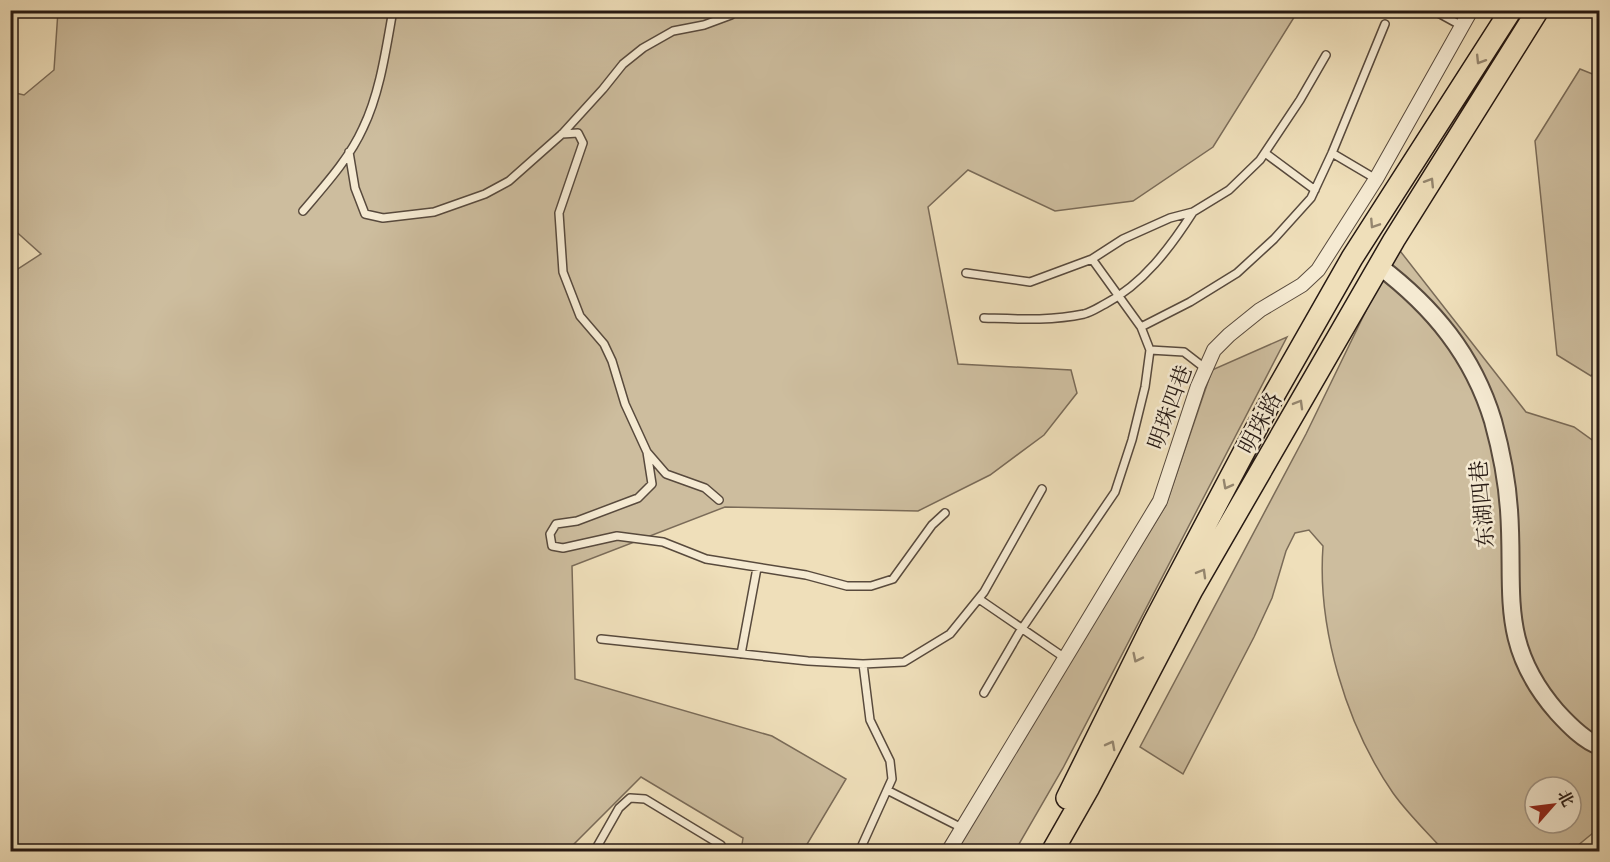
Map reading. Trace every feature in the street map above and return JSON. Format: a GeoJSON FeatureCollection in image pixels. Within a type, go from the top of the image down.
{"type":"FeatureCollection","features":[{"type":"Feature","properties":{"kind":"main road","name":"明珠路"},"geometry":{"type":"LineString","coordinates":[[1036,852],[1069,794],[1153,624],[1274,395],[1352,258],[1511,10]]}},
{"type":"Feature","properties":{"kind":"main road","name":"明珠路"},"geometry":{"type":"LineString","coordinates":[[1052,852],[1089,787],[1192,590],[1379,266],[1534,16]]}},
{"type":"Feature","properties":{"kind":"street","name":"明珠四巷"},"geometry":{"type":"LineString","coordinates":[[948,852],[1160,501],[1198,386],[1214,350],[1260,310],[1302,285],[1318,270],[1376,179],[1471,10]]}},
{"type":"Feature","properties":{"kind":"street","name":"东湖四巷"},"geometry":{"type":"LineString","coordinates":[[1379,266],[1410,290],[1441,324],[1466,358],[1479,384],[1493,422],[1506,482],[1509,511],[1510,592],[1515,635],[1524,664],[1549,703],[1578,732],[1599,746]]}},
{"type":"Feature","properties":{"kind":"lane"},"geometry":{"type":"LineString","coordinates":[[303,210],[342,165],[364,127],[383,66],[393,10]]}},
{"type":"Feature","properties":{"kind":"lane"},"geometry":{"type":"LineString","coordinates":[[349,152],[355,188],[365,214],[383,218],[434,212],[484,194],[509,181],[562,134],[603,89],[622,64],[643,48],[673,32],[704,25],[731,15],[736,10]]}},
{"type":"Feature","properties":{"kind":"lane"},"geometry":{"type":"LineString","coordinates":[[1433,10],[1462,26]]}},
{"type":"Feature","properties":{"kind":"lane"},"geometry":{"type":"LineString","coordinates":[[1141,327],[1190,302],[1237,273],[1274,239],[1311,198],[1385,24]]}},
{"type":"Feature","properties":{"kind":"lane"},"geometry":{"type":"LineString","coordinates":[[966,273],[1030,282],[1092,259],[1123,239],[1170,218],[1193,212],[1229,190],[1260,160],[1300,100],[1326,55]]}},
{"type":"Feature","properties":{"kind":"lane"},"geometry":{"type":"LineString","coordinates":[[562,134],[578,133],[583,143],[560,213],[563,272],[580,316],[604,344],[612,361],[625,404],[647,452],[652,484],[638,498],[577,521],[556,525],[550,534],[552,546],[563,548],[616,536],[663,543],[706,559],[806,575],[847,586],[871,586],[893,579],[932,525],[945,513]]}},
{"type":"Feature","properties":{"kind":"lane"},"geometry":{"type":"LineString","coordinates":[[1265,153],[1315,190]]}},
{"type":"Feature","properties":{"kind":"lane"},"geometry":{"type":"LineString","coordinates":[[1332,153],[1376,179]]}},
{"type":"Feature","properties":{"kind":"lane"},"geometry":{"type":"LineString","coordinates":[[984,318],[1058,318],[1087,313],[1119,296],[1144,276],[1178,235],[1193,212]]}},
{"type":"Feature","properties":{"kind":"lane"},"geometry":{"type":"LineString","coordinates":[[984,693],[1022,628],[1115,492],[1132,440],[1150,350],[1141,327],[1092,259]]}},
{"type":"Feature","properties":{"kind":"lane"},"geometry":{"type":"LineString","coordinates":[[1150,350],[1185,352],[1206,369]]}},
{"type":"Feature","properties":{"kind":"lane"},"geometry":{"type":"LineString","coordinates":[[647,452],[666,474],[705,488],[719,500]]}},
{"type":"Feature","properties":{"kind":"lane"},"geometry":{"type":"LineString","coordinates":[[601,639],[808,661],[863,664],[904,662],[950,634],[979,599],[1042,489]]}},
{"type":"Feature","properties":{"kind":"lane"},"geometry":{"type":"LineString","coordinates":[[741,654],[757,568]]}},
{"type":"Feature","properties":{"kind":"lane"},"geometry":{"type":"LineString","coordinates":[[979,599],[1065,658]]}},
{"type":"Feature","properties":{"kind":"lane"},"geometry":{"type":"LineString","coordinates":[[859,852],[892,779],[890,761],[870,720],[863,664]]}},
{"type":"Feature","properties":{"kind":"lane"},"geometry":{"type":"LineString","coordinates":[[887,790],[962,828]]}},
{"type":"Feature","properties":{"kind":"lane"},"geometry":{"type":"LineString","coordinates":[[594,852],[619,808],[630,798],[645,799],[721,845],[724,852]]}},
{"type":"Feature","properties":{"kind":"path"},"geometry":{"type":"LineString","coordinates":[[1590,10],[1599,14]]}},
{"type":"Feature","properties":{"kind":"shaded area"},"geometry":{"type":"Polygon","coordinates":[[[58,11],[1298,11],[1213,147],[1133,201],[1055,211],[968,170],[928,207],[958,364],[1071,370],[1077,393],[1044,435],[990,475],[918,511],[725,507],[572,566],[575,679],[772,736],[846,779],[803,851],[741,851],[743,838],[641,777],[567,851],[11,851],[11,266],[18,269],[41,254],[11,227],[11,92],[24,95],[54,70],[58,11]]]}},
{"type":"Feature","properties":{"kind":"shaded area"},"geometry":{"type":"Polygon","coordinates":[[[1580,69],[1600,77],[1600,364],[1591,376],[1557,355],[1535,141],[1580,69]]]}},
{"type":"Feature","properties":{"kind":"shaded area"},"geometry":{"type":"Polygon","coordinates":[[[1397,247],[1526,412],[1574,427],[1599,445],[1600,699],[1596,706],[1600,725],[1599,828],[1571,851],[1444,851],[1393,793],[1361,737],[1338,675],[1330,642],[1322,577],[1323,546],[1309,530],[1295,533],[1286,551],[1272,598],[1254,637],[1183,774],[1140,747],[1306,434],[1397,247]]]}},
{"type":"Feature","properties":{"kind":"shaded area"},"geometry":{"type":"Polygon","coordinates":[[[1287,337],[1063,768],[1015,851],[954,852],[1166,505],[1212,370],[1287,337]]]}}]}
